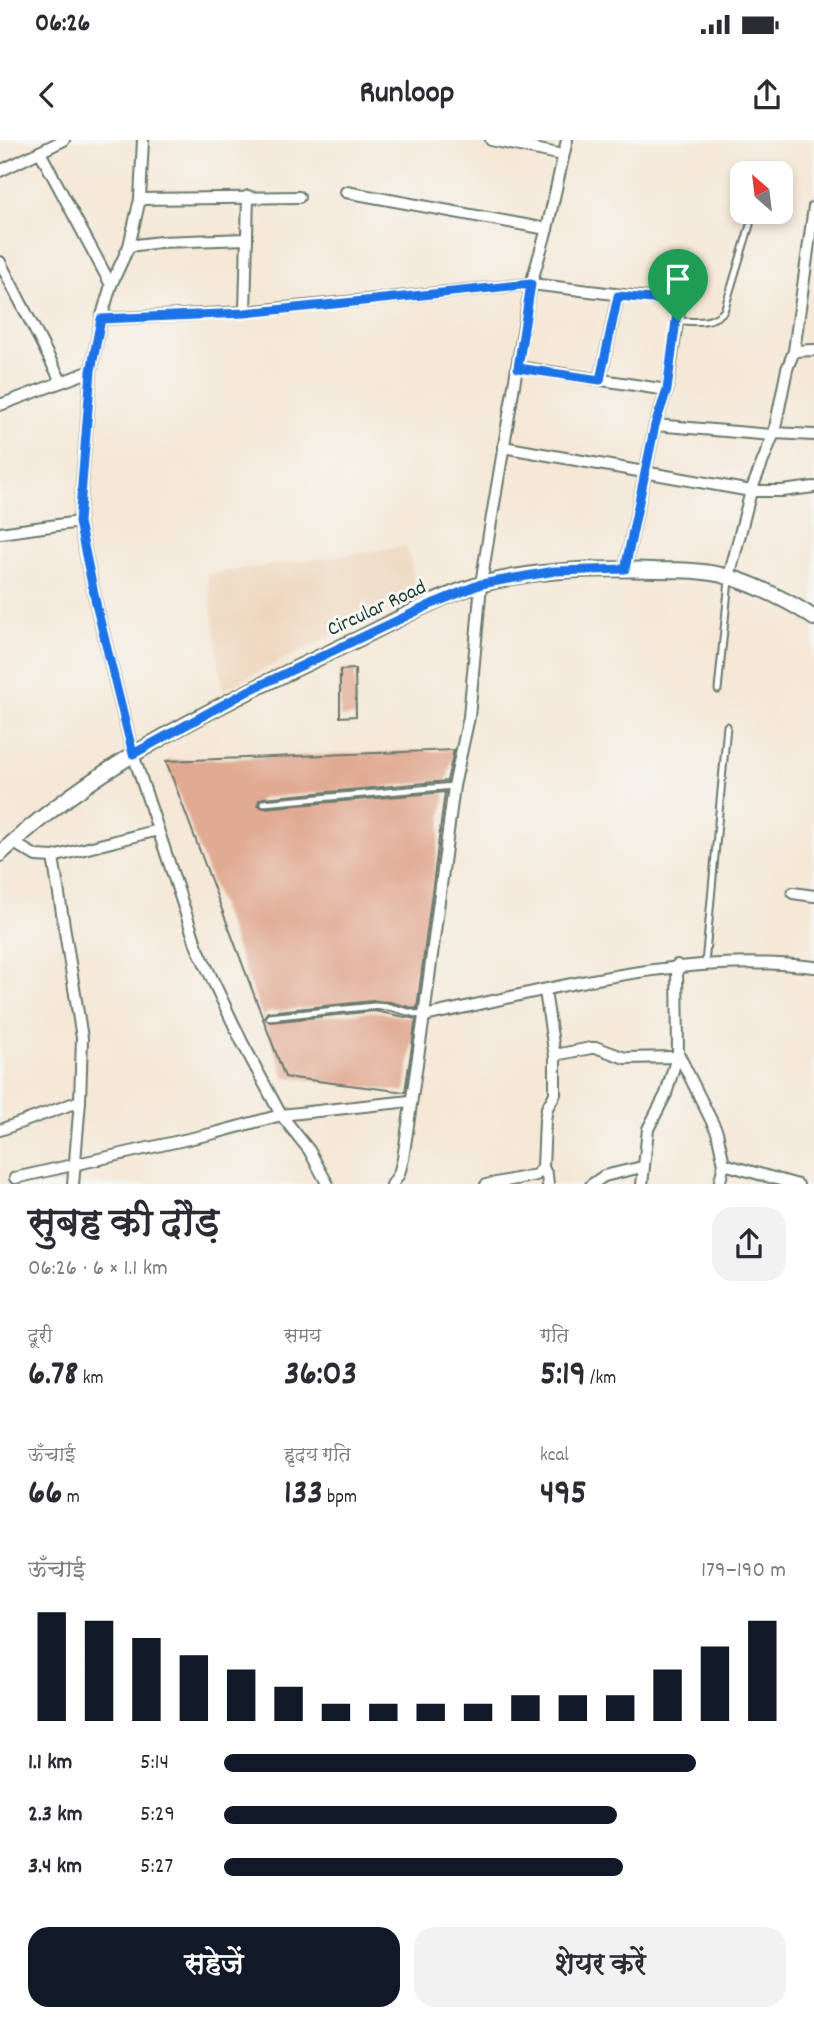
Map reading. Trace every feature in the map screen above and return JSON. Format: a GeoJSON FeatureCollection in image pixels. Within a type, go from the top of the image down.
{"type":"FeatureCollection","features":[{"type":"Feature","properties":{"kind":"main road","name":"Circular Road"},"geometry":{"type":"LineString","coordinates":[[0,854],[73,796],[133,754],[250,690],[432,604],[481,584],[555,571],[625,569],[702,572],[729,577],[783,600],[814,618]]}},
{"type":"Feature","properties":{"kind":"street"},"geometry":{"type":"LineString","coordinates":[[0,172],[64,140]]}},
{"type":"Feature","properties":{"kind":"street"},"geometry":{"type":"LineString","coordinates":[[143,140],[140,199],[129,246],[111,285],[101,319],[91,371],[79,522],[133,754],[197,947],[242,1042],[281,1115],[309,1150],[327,1184]]}},
{"type":"Feature","properties":{"kind":"street"},"geometry":{"type":"LineString","coordinates":[[491,140],[564,155]]}},
{"type":"Feature","properties":{"kind":"street"},"geometry":{"type":"LineString","coordinates":[[393,1184],[403,1159],[454,786],[469,717],[481,584],[503,447],[531,284],[547,229],[567,140]]}},
{"type":"Feature","properties":{"kind":"street"},"geometry":{"type":"LineString","coordinates":[[40,152],[111,285]]}},
{"type":"Feature","properties":{"kind":"street"},"geometry":{"type":"LineString","coordinates":[[346,192],[547,229]]}},
{"type":"Feature","properties":{"kind":"street"},"geometry":{"type":"LineString","coordinates":[[245,313],[248,196]]}},
{"type":"Feature","properties":{"kind":"street"},"geometry":{"type":"LineString","coordinates":[[140,199],[299,197]]}},
{"type":"Feature","properties":{"kind":"street"},"geometry":{"type":"LineString","coordinates":[[729,577],[751,491],[773,434],[787,369],[794,351],[814,207]]}},
{"type":"Feature","properties":{"kind":"street"},"geometry":{"type":"LineString","coordinates":[[129,246],[160,242],[247,239]]}},
{"type":"Feature","properties":{"kind":"street"},"geometry":{"type":"LineString","coordinates":[[0,262],[61,381]]}},
{"type":"Feature","properties":{"kind":"street"},"geometry":{"type":"LineString","coordinates":[[101,319],[245,313],[531,284],[674,301],[678,305],[678,321],[667,390],[655,425],[625,569]]}},
{"type":"Feature","properties":{"kind":"street"},"geometry":{"type":"LineString","coordinates":[[600,380],[618,296]]}},
{"type":"Feature","properties":{"kind":"street"},"geometry":{"type":"LineString","coordinates":[[794,351],[814,350]]}},
{"type":"Feature","properties":{"kind":"street"},"geometry":{"type":"LineString","coordinates":[[518,368],[667,390]]}},
{"type":"Feature","properties":{"kind":"street"},"geometry":{"type":"LineString","coordinates":[[0,405],[91,371]]}},
{"type":"Feature","properties":{"kind":"street"},"geometry":{"type":"LineString","coordinates":[[655,425],[814,435]]}},
{"type":"Feature","properties":{"kind":"street"},"geometry":{"type":"LineString","coordinates":[[503,447],[751,491],[814,487]]}},
{"type":"Feature","properties":{"kind":"street"},"geometry":{"type":"LineString","coordinates":[[0,533],[79,522]]}},
{"type":"Feature","properties":{"kind":"street"},"geometry":{"type":"LineString","coordinates":[[12,842],[36,856],[53,857],[158,830]]}},
{"type":"Feature","properties":{"kind":"street"},"geometry":{"type":"LineString","coordinates":[[53,857],[82,1038],[74,1184]]}},
{"type":"Feature","properties":{"kind":"street"},"geometry":{"type":"LineString","coordinates":[[793,893],[814,896]]}},
{"type":"Feature","properties":{"kind":"street"},"geometry":{"type":"LineString","coordinates":[[424,1016],[677,965],[777,962],[814,967]]}},
{"type":"Feature","properties":{"kind":"street"},"geometry":{"type":"LineString","coordinates":[[642,1184],[648,1129],[666,1094],[677,1055],[677,965]]}},
{"type":"Feature","properties":{"kind":"street"},"geometry":{"type":"LineString","coordinates":[[545,991],[555,1057],[556,1086],[545,1120],[543,1168],[548,1184]]}},
{"type":"Feature","properties":{"kind":"street"},"geometry":{"type":"LineString","coordinates":[[555,1057],[591,1048],[625,1058],[677,1055]]}},
{"type":"Feature","properties":{"kind":"street"},"geometry":{"type":"LineString","coordinates":[[677,1055],[717,1132],[724,1164],[719,1184]]}},
{"type":"Feature","properties":{"kind":"street"},"geometry":{"type":"LineString","coordinates":[[0,1130],[80,1101]]}},
{"type":"Feature","properties":{"kind":"street"},"geometry":{"type":"LineString","coordinates":[[15,1178],[215,1133],[281,1115],[410,1101]]}},
{"type":"Feature","properties":{"kind":"street"},"geometry":{"type":"LineString","coordinates":[[724,1164],[794,1184]]}},
{"type":"Feature","properties":{"kind":"street"},"geometry":{"type":"LineString","coordinates":[[592,1184],[604,1176],[642,1167]]}},
{"type":"Feature","properties":{"kind":"street"},"geometry":{"type":"LineString","coordinates":[[491,1184],[536,1175],[543,1168]]}},
{"type":"Feature","properties":{"kind":"lane"},"geometry":{"type":"LineString","coordinates":[[678,321],[713,320],[724,311],[750,225]]}},
{"type":"Feature","properties":{"kind":"lane"},"geometry":{"type":"LineString","coordinates":[[718,690],[729,577]]}},
{"type":"Feature","properties":{"kind":"lane"},"geometry":{"type":"LineString","coordinates":[[705,964],[727,726]]}},
{"type":"Feature","properties":{"kind":"lane"},"geometry":{"type":"LineString","coordinates":[[262,803],[454,786]]}},
{"type":"Feature","properties":{"kind":"lane"},"geometry":{"type":"LineString","coordinates":[[269,1017],[374,1006],[424,1016]]}},
{"type":"Feature","properties":{"kind":"shaded area"},"geometry":{"type":"Polygon","coordinates":[[[407,546],[417,593],[223,690],[207,574],[407,546]]]}},
{"type":"Feature","properties":{"kind":"building"},"geometry":{"type":"Polygon","coordinates":[[[355,669],[356,716],[340,717],[340,670],[355,669]]]}},
{"type":"Feature","properties":{"kind":"building"},"geometry":{"type":"Polygon","coordinates":[[[454,750],[447,781],[259,800],[258,805],[263,808],[445,792],[417,1009],[373,1001],[268,1012],[264,1017],[270,1022],[374,1011],[416,1019],[405,1092],[285,1077],[166,761],[454,750]]]}},
{"type":"Feature","properties":{"kind":"route"},"geometry":{"type":"LineString","coordinates":[[531,284],[518,368],[600,380],[618,296],[677,302],[678,321],[667,390],[655,425],[625,569],[555,571],[481,584],[432,604],[250,690],[133,754],[79,522],[91,371],[101,319],[245,313],[531,284]]}}]}
